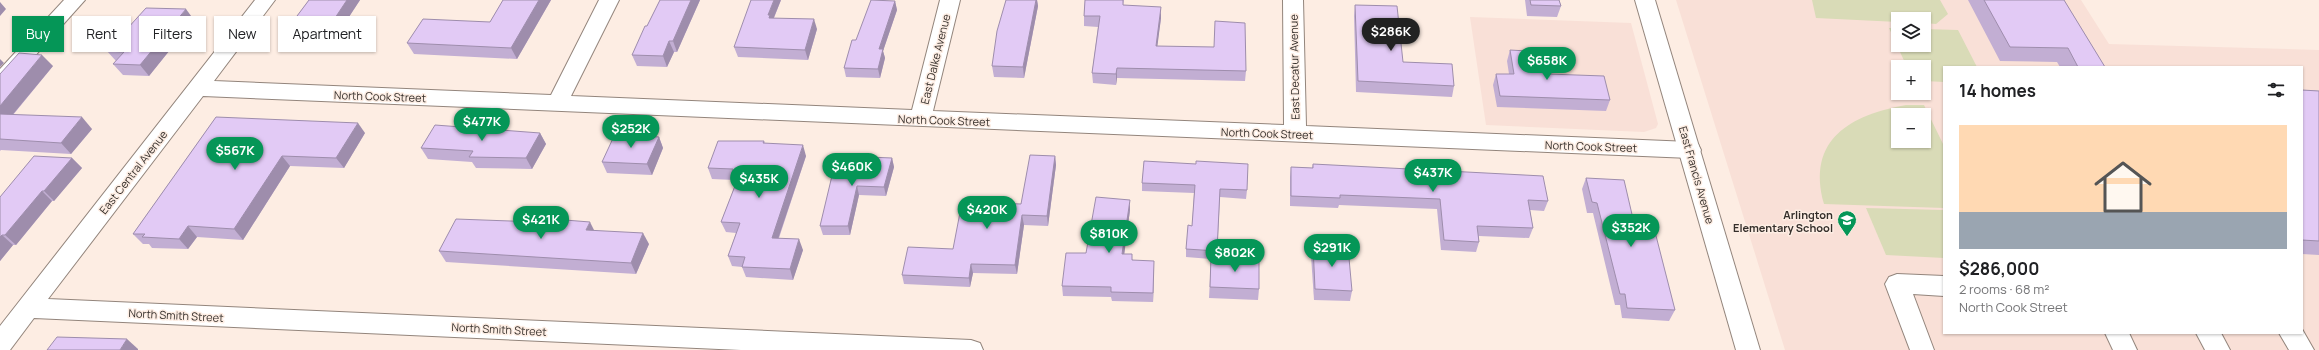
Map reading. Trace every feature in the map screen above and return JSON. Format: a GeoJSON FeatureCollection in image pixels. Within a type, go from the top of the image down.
{"type":"FeatureCollection","features":[{"type":"Feature","properties":{"kind":"street"},"geometry":{"type":"LineString","coordinates":[[0,82],[76,0]]}},
{"type":"Feature","properties":{"kind":"street","name":"East Central Avenue"},"geometry":{"type":"LineString","coordinates":[[0,344],[265,0]]}},
{"type":"Feature","properties":{"kind":"street"},"geometry":{"type":"LineString","coordinates":[[557,104],[609,0]]}},
{"type":"Feature","properties":{"kind":"street","name":"East Dalke Avenue"},"geometry":{"type":"LineString","coordinates":[[920,119],[950,0]]}},
{"type":"Feature","properties":{"kind":"street","name":"East Decatur Avenue"},"geometry":{"type":"LineString","coordinates":[[1293,0],[1295,134]]}},
{"type":"Feature","properties":{"kind":"street","name":"East Francis Avenue"},"geometry":{"type":"LineString","coordinates":[[1646,0],[1748,350]]}},
{"type":"Feature","properties":{"kind":"street","name":"North Cook Street"},"geometry":{"type":"LineString","coordinates":[[197,88],[1690,150]]}},
{"type":"Feature","properties":{"kind":"street"},"geometry":{"type":"LineString","coordinates":[[1922,350],[1897,284],[1943,286]]}},
{"type":"Feature","properties":{"kind":"street","name":"North Smith Street"},"geometry":{"type":"LineString","coordinates":[[28,308],[971,350]]}},
{"type":"Feature","properties":{"kind":"street"},"geometry":{"type":"LineString","coordinates":[[2117,334],[2125,350]]}},
{"type":"Feature","properties":{"kind":"street"},"geometry":{"type":"LineString","coordinates":[[2209,334],[2218,350]]}},
{"type":"Feature","properties":{"kind":"street"},"geometry":{"type":"LineString","coordinates":[[2293,334],[2302,350]]}},
{"type":"Feature","properties":{"kind":"shaded area","name":"Arlington Elementary School"},"geometry":{"type":"Polygon","coordinates":[[[1676,0],[2081,0],[2109,44],[2319,50],[2319,350],[1785,350],[1676,0]]]}},
{"type":"Feature","properties":{"kind":"shaded area"},"geometry":{"type":"Polygon","coordinates":[[[1470,17],[1631,23],[1658,124],[1656,128],[1644,132],[1486,125],[1470,17]]]}},
{"type":"Feature","properties":{"kind":"green space"},"geometry":{"type":"Polygon","coordinates":[[[1812,0],[1940,0],[1948,14],[1936,24],[1931,24],[1931,12],[1891,12],[1891,22],[1816,18],[1812,0]]]}},
{"type":"Feature","properties":{"kind":"green space"},"geometry":{"type":"Polygon","coordinates":[[[1931,29],[1958,30],[1976,66],[1943,66],[1943,82],[1931,81],[1931,60],[1904,60],[1900,52],[1931,52],[1931,29]]]}},
{"type":"Feature","properties":{"kind":"green space"},"geometry":{"type":"Polygon","coordinates":[[[1906,105],[1924,105],[1925,108],[1891,108],[1906,105]]]}},
{"type":"Feature","properties":{"kind":"green space"},"geometry":{"type":"Polygon","coordinates":[[[1891,108],[1891,148],[1931,148],[1931,119],[1943,144],[1943,208],[1824,204],[1820,181],[1821,163],[1828,147],[1838,134],[1851,124],[1867,116],[1891,108]]]}},
{"type":"Feature","properties":{"kind":"green space"},"geometry":{"type":"Polygon","coordinates":[[[1866,208],[1943,210],[1943,258],[1886,255],[1866,208]]]}},
{"type":"Feature","properties":{"kind":"building"},"geometry":{"type":"Polygon","coordinates":[[[309,0],[347,0],[336,16],[297,16],[309,0]]]}},
{"type":"Feature","properties":{"kind":"building"},"geometry":{"type":"Polygon","coordinates":[[[503,0],[539,0],[511,48],[407,43],[423,19],[490,22],[503,0]]]}},
{"type":"Feature","properties":{"kind":"building"},"geometry":{"type":"Polygon","coordinates":[[[660,0],[691,0],[673,41],[669,41],[663,56],[632,55],[645,26],[647,26],[660,0]]]}},
{"type":"Feature","properties":{"kind":"building"},"geometry":{"type":"Polygon","coordinates":[[[751,0],[774,0],[768,15],[770,15],[769,18],[814,19],[805,50],[734,47],[751,0]]]}},
{"type":"Feature","properties":{"kind":"building"},"geometry":{"type":"Polygon","coordinates":[[[871,0],[895,1],[879,49],[883,49],[878,69],[844,68],[852,40],[856,40],[871,0]]]}},
{"type":"Feature","properties":{"kind":"building"},"geometry":{"type":"Polygon","coordinates":[[[1006,0],[1036,0],[1023,67],[992,66],[997,31],[1006,0]]]}},
{"type":"Feature","properties":{"kind":"building"},"geometry":{"type":"Polygon","coordinates":[[[1085,0],[1123,0],[1123,5],[1161,7],[1156,46],[1214,47],[1215,21],[1245,23],[1246,71],[1117,68],[1116,74],[1092,73],[1100,16],[1084,16],[1085,0]]]}},
{"type":"Feature","properties":{"kind":"building"},"geometry":{"type":"Polygon","coordinates":[[[1530,0],[1559,0],[1561,6],[1531,5],[1530,0]]]}},
{"type":"Feature","properties":{"kind":"building"},"geometry":{"type":"Polygon","coordinates":[[[1984,0],[2064,0],[2104,66],[2077,66],[2068,48],[2010,47],[1984,0]]]}},
{"type":"Feature","properties":{"kind":"building"},"geometry":{"type":"Polygon","coordinates":[[[1355,5],[1397,6],[1403,62],[1452,64],[1454,86],[1358,81],[1355,5]]]}},
{"type":"Feature","properties":{"kind":"building"},"geometry":{"type":"Polygon","coordinates":[[[146,8],[186,9],[180,16],[139,16],[139,52],[151,52],[140,65],[113,64],[124,52],[131,52],[131,25],[146,8]]]}},
{"type":"Feature","properties":{"kind":"building"},"geometry":{"type":"Polygon","coordinates":[[[1510,50],[1545,52],[1548,74],[1604,76],[1610,100],[1500,96],[1496,74],[1514,74],[1510,50]]]}},
{"type":"Feature","properties":{"kind":"building"},"geometry":{"type":"Polygon","coordinates":[[[19,53],[42,55],[0,106],[0,74],[19,53]]]}},
{"type":"Feature","properties":{"kind":"building"},"geometry":{"type":"Polygon","coordinates":[[[2303,90],[2319,91],[2319,241],[2303,240],[2303,90]]]}},
{"type":"Feature","properties":{"kind":"building"},"geometry":{"type":"Polygon","coordinates":[[[0,114],[82,117],[61,143],[0,139],[0,114]]]}},
{"type":"Feature","properties":{"kind":"building"},"geometry":{"type":"Polygon","coordinates":[[[216,117],[358,123],[336,158],[282,156],[234,229],[188,226],[179,239],[142,237],[145,234],[133,234],[216,117]]]}},
{"type":"Feature","properties":{"kind":"building"},"geometry":{"type":"Polygon","coordinates":[[[435,125],[540,133],[526,158],[469,157],[473,151],[421,148],[435,125]]]}},
{"type":"Feature","properties":{"kind":"building"},"geometry":{"type":"Polygon","coordinates":[[[615,134],[659,137],[647,164],[602,162],[615,134]]]}},
{"type":"Feature","properties":{"kind":"building"},"geometry":{"type":"Polygon","coordinates":[[[718,141],[764,141],[763,143],[803,145],[772,238],[799,239],[790,269],[742,267],[745,257],[728,256],[740,223],[721,222],[740,173],[732,173],[733,169],[708,168],[718,141]]]}},
{"type":"Feature","properties":{"kind":"building"},"geometry":{"type":"Polygon","coordinates":[[[1030,155],[1055,156],[1047,216],[1022,215],[1015,265],[971,264],[969,278],[902,275],[908,247],[953,249],[962,202],[1021,204],[1030,155]]]}},
{"type":"Feature","properties":{"kind":"building"},"geometry":{"type":"Polygon","coordinates":[[[34,156],[72,158],[5,235],[0,237],[0,197],[34,156]]]}},
{"type":"Feature","properties":{"kind":"building"},"geometry":{"type":"Polygon","coordinates":[[[868,157],[892,158],[884,187],[857,186],[848,226],[820,226],[836,159],[867,160],[868,157]]]}},
{"type":"Feature","properties":{"kind":"building"},"geometry":{"type":"Polygon","coordinates":[[[1144,161],[1196,164],[1196,161],[1248,164],[1247,190],[1220,189],[1217,251],[1186,249],[1188,225],[1192,226],[1195,185],[1142,183],[1144,161]]]}},
{"type":"Feature","properties":{"kind":"building"},"geometry":{"type":"Polygon","coordinates":[[[1313,164],[1543,176],[1548,201],[1528,200],[1533,228],[1477,226],[1479,242],[1444,240],[1440,199],[1340,195],[1340,198],[1291,196],[1291,167],[1313,168],[1313,164]]]}},
{"type":"Feature","properties":{"kind":"building"},"geometry":{"type":"Polygon","coordinates":[[[1586,178],[1624,180],[1634,223],[1653,224],[1675,310],[1627,308],[1625,294],[1620,294],[1597,203],[1592,202],[1586,178]]]}},
{"type":"Feature","properties":{"kind":"building"},"geometry":{"type":"Polygon","coordinates":[[[1096,197],[1130,200],[1122,254],[1132,254],[1132,260],[1154,261],[1153,293],[1111,292],[1111,287],[1062,286],[1066,253],[1086,253],[1096,197]]]}},
{"type":"Feature","properties":{"kind":"building"},"geometry":{"type":"Polygon","coordinates":[[[456,219],[564,223],[565,220],[590,222],[586,230],[643,233],[631,263],[439,251],[456,219]]]}},
{"type":"Feature","properties":{"kind":"building"},"geometry":{"type":"Polygon","coordinates":[[[1313,245],[1348,247],[1352,291],[1315,289],[1313,245]]]}},
{"type":"Feature","properties":{"kind":"building"},"geometry":{"type":"Polygon","coordinates":[[[1211,256],[1259,259],[1259,289],[1210,287],[1211,256]]]}},
{"type":"Feature","properties":{"kind":"building"},"geometry":{"type":"Polygon","coordinates":[[[57,337],[127,339],[120,350],[47,350],[57,337]]]}},
{"type":"Feature","properties":{"kind":"place","name":"Arlington Elementary School"},"geometry":{"type":"Point","coordinates":[1847,237]}}]}
